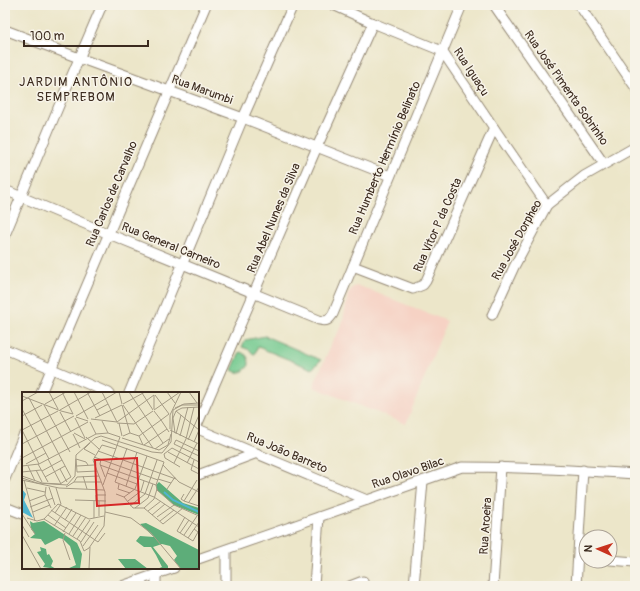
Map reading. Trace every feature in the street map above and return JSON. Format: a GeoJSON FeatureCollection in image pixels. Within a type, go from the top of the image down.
{"type":"FeatureCollection","features":[{"type":"Feature","properties":{"kind":"street"},"geometry":{"type":"LineString","coordinates":[[5,235],[102,5]]}},
{"type":"Feature","properties":{"kind":"street","name":"Rua Carlos de Carvalho"},"geometry":{"type":"LineString","coordinates":[[41,392],[206,5]]}},
{"type":"Feature","properties":{"kind":"street"},"geometry":{"type":"LineString","coordinates":[[129,392],[243,118],[293,5]]}},
{"type":"Feature","properties":{"kind":"street","name":"Rua Iguaçu"},"geometry":{"type":"LineString","coordinates":[[333,5],[442,51],[547,205]]}},
{"type":"Feature","properties":{"kind":"street","name":"Rua Humberto Hermínio Belinato"},"geometry":{"type":"LineString","coordinates":[[329,320],[462,5]]}},
{"type":"Feature","properties":{"kind":"street","name":"Rua José Pimenta Sobrinho"},"geometry":{"type":"LineString","coordinates":[[494,5],[604,164]]}},
{"type":"Feature","properties":{"kind":"street"},"geometry":{"type":"LineString","coordinates":[[579,5],[635,87]]}},
{"type":"Feature","properties":{"kind":"street","name":"Rua Abel Nunes da Silva"},"geometry":{"type":"LineString","coordinates":[[199,421],[317,147],[373,23]]}},
{"type":"Feature","properties":{"kind":"street","name":"Rua Marumbi"},"geometry":{"type":"LineString","coordinates":[[5,30],[243,118],[390,176]]}},
{"type":"Feature","properties":{"kind":"street","name":"Rua Vitor P da Costa"},"geometry":{"type":"LineString","coordinates":[[353,266],[413,289],[423,285],[494,128]]}},
{"type":"Feature","properties":{"kind":"street","name":"Rua José Dorpheo"},"geometry":{"type":"LineString","coordinates":[[492,315],[514,267],[547,205],[570,186],[604,164],[635,148]]}},
{"type":"Feature","properties":{"kind":"street","name":"Rua General Carneiro"},"geometry":{"type":"LineString","coordinates":[[5,190],[182,264],[255,292],[319,320],[329,320]]}},
{"type":"Feature","properties":{"kind":"street"},"geometry":{"type":"LineString","coordinates":[[5,349],[107,392]]}},
{"type":"Feature","properties":{"kind":"street","name":"Rua João Barreto"},"geometry":{"type":"LineString","coordinates":[[199,429],[367,500]]}},
{"type":"Feature","properties":{"kind":"street"},"geometry":{"type":"LineString","coordinates":[[5,478],[22,438]]}},
{"type":"Feature","properties":{"kind":"street"},"geometry":{"type":"LineString","coordinates":[[199,476],[258,453]]}},
{"type":"Feature","properties":{"kind":"street","name":"Rua Olavo Bilac"},"geometry":{"type":"LineString","coordinates":[[199,560],[462,468],[502,467],[583,470],[635,474]]}},
{"type":"Feature","properties":{"kind":"street","name":"Rua Aroeira"},"geometry":{"type":"LineString","coordinates":[[494,586],[502,467]]}},
{"type":"Feature","properties":{"kind":"street"},"geometry":{"type":"LineString","coordinates":[[582,529],[583,470]]}},
{"type":"Feature","properties":{"kind":"street"},"geometry":{"type":"LineString","coordinates":[[414,586],[424,481]]}},
{"type":"Feature","properties":{"kind":"street"},"geometry":{"type":"LineString","coordinates":[[5,507],[22,514]]}},
{"type":"Feature","properties":{"kind":"street"},"geometry":{"type":"LineString","coordinates":[[314,586],[319,517]]}},
{"type":"Feature","properties":{"kind":"street"},"geometry":{"type":"LineString","coordinates":[[226,550],[226,586]]}},
{"type":"Feature","properties":{"kind":"street"},"geometry":{"type":"LineString","coordinates":[[618,561],[635,562]]}},
{"type":"Feature","properties":{"kind":"street"},"geometry":{"type":"LineString","coordinates":[[122,586],[171,569]]}},
{"type":"Feature","properties":{"kind":"street"},"geometry":{"type":"LineString","coordinates":[[576,586],[580,569]]}},
{"type":"Feature","properties":{"kind":"street"},"geometry":{"type":"LineString","coordinates":[[156,574],[156,586]]}},
{"type":"Feature","properties":{"kind":"street"},"geometry":{"type":"LineString","coordinates":[[350,586],[363,581]]}},
{"type":"Feature","properties":{"kind":"shaded area"},"geometry":{"type":"Polygon","coordinates":[[[357,286],[447,321],[406,424],[313,387],[333,340],[341,328],[348,293],[353,287],[357,286]]]}},
{"type":"Feature","properties":{"kind":"green space"},"geometry":{"type":"Polygon","coordinates":[[[265,336],[321,360],[312,369],[258,347],[254,355],[250,350],[242,347],[245,340],[265,336]]]}},
{"type":"Feature","properties":{"kind":"green space"},"geometry":{"type":"Polygon","coordinates":[[[240,352],[247,357],[249,360],[249,365],[244,371],[237,372],[232,370],[240,352]]]}},
{"type":"Feature","properties":{"kind":"district","name":"JARDIM ANTÔNIO SEMPREBOM"},"geometry":{"type":"Point","coordinates":[76,90]}}]}
